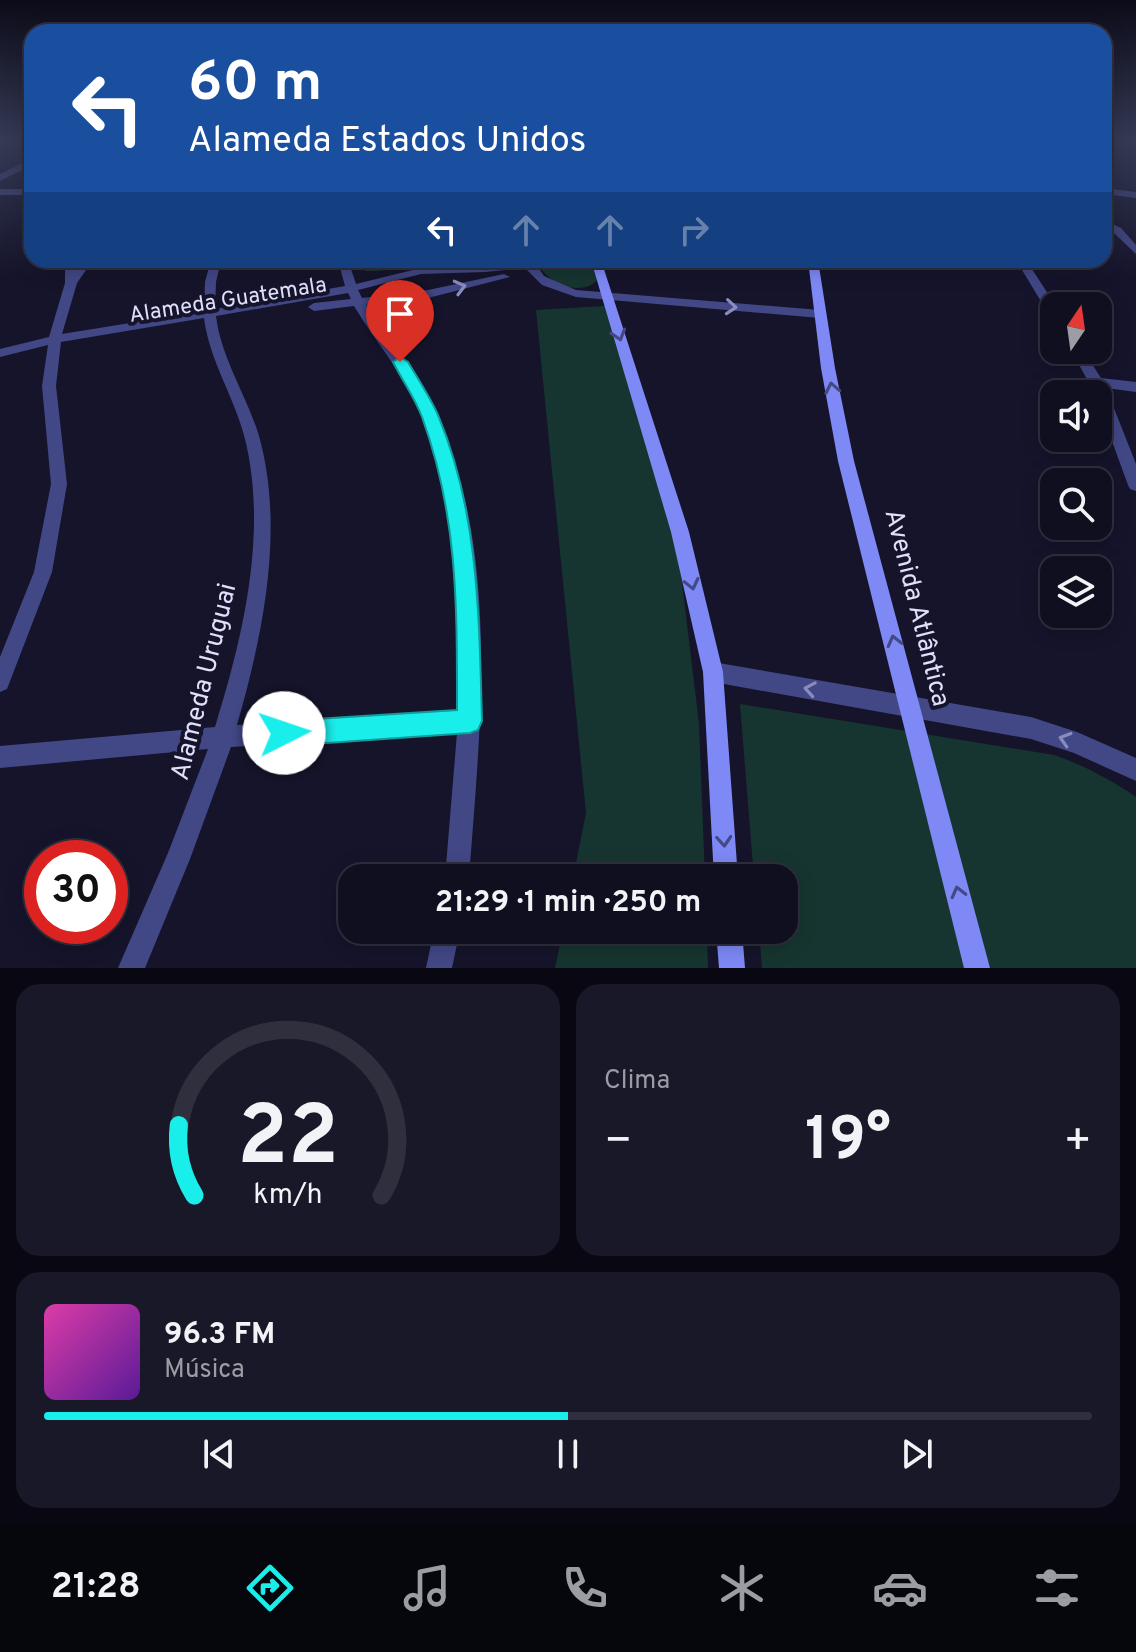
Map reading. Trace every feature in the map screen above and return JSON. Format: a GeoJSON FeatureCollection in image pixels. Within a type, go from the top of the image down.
{"type":"FeatureCollection","features":[{"type":"Feature","properties":{"kind":"street"},"geometry":{"type":"LineString","coordinates":[[0,192],[24,192]]}},
{"type":"Feature","properties":{"kind":"street"},"geometry":{"type":"LineString","coordinates":[[1112,192],[1136,195]]}},
{"type":"Feature","properties":{"kind":"street"},"geometry":{"type":"LineString","coordinates":[[1112,227],[1136,251]]}},
{"type":"Feature","properties":{"kind":"street"},"geometry":{"type":"LineString","coordinates":[[0,682],[43,572],[59,484],[49,386],[54,344],[71,283],[70,268]]}},
{"type":"Feature","properties":{"kind":"street"},"geometry":{"type":"LineString","coordinates":[[71,283],[82,268]]}},
{"type":"Feature","properties":{"kind":"street","name":"Alameda Uruguai"},"geometry":{"type":"LineString","coordinates":[[131,968],[189,836],[222,737],[251,628],[261,562],[261,508],[256,458],[246,416],[224,369],[209,319],[210,277],[213,268]]}},
{"type":"Feature","properties":{"kind":"street"},"geometry":{"type":"LineString","coordinates":[[346,268],[355,295],[400,362],[429,413],[453,487],[467,577],[470,721],[458,864]]}},
{"type":"Feature","properties":{"kind":"street","name":"Alameda Guatemala"},"geometry":{"type":"LineString","coordinates":[[355,295],[421,271],[496,268]]}},
{"type":"Feature","properties":{"kind":"street","name":"Alameda Guatemala"},"geometry":{"type":"LineString","coordinates":[[0,353],[355,295],[428,294],[519,268]]}},
{"type":"Feature","properties":{"kind":"street"},"geometry":{"type":"LineString","coordinates":[[534,268],[560,289],[820,314]]}},
{"type":"Feature","properties":{"kind":"street"},"geometry":{"type":"LineString","coordinates":[[598,268],[680,532],[713,672],[725,864]]}},
{"type":"Feature","properties":{"kind":"street","name":"Avenida Atlântica"},"geometry":{"type":"LineString","coordinates":[[814,268],[846,461],[977,968]]}},
{"type":"Feature","properties":{"kind":"street"},"geometry":{"type":"LineString","coordinates":[[1026,268],[1041,292]]}},
{"type":"Feature","properties":{"kind":"street"},"geometry":{"type":"LineString","coordinates":[[1112,384],[1136,387]]}},
{"type":"Feature","properties":{"kind":"street"},"geometry":{"type":"LineString","coordinates":[[1112,422],[1136,485]]}},
{"type":"Feature","properties":{"kind":"street"},"geometry":{"type":"LineString","coordinates":[[713,672],[1031,728],[1077,743],[1136,770]]}},
{"type":"Feature","properties":{"kind":"street"},"geometry":{"type":"LineString","coordinates":[[0,757],[222,737],[470,721]]}},
{"type":"Feature","properties":{"kind":"street"},"geometry":{"type":"LineString","coordinates":[[439,968],[444,944]]}},
{"type":"Feature","properties":{"kind":"street"},"geometry":{"type":"LineString","coordinates":[[730,944],[732,968]]}},
{"type":"Feature","properties":{"kind":"green space"},"geometry":{"type":"Polygon","coordinates":[[[361,268],[400,268],[377,271],[361,268]]]}},
{"type":"Feature","properties":{"kind":"green space"},"geometry":{"type":"Polygon","coordinates":[[[540,268],[596,268],[599,278],[583,288],[574,288],[564,286],[540,268]]]}},
{"type":"Feature","properties":{"kind":"green space"},"geometry":{"type":"Polygon","coordinates":[[[605,306],[678,549],[699,724],[704,864],[576,864],[586,813],[536,310],[605,306]]]}},
{"type":"Feature","properties":{"kind":"green space"},"geometry":{"type":"Polygon","coordinates":[[[740,704],[1054,755],[1106,778],[1136,797],[1136,968],[762,968],[760,944],[798,944],[798,864],[753,864],[740,704]]]}},
{"type":"Feature","properties":{"kind":"green space"},"geometry":{"type":"Polygon","coordinates":[[[560,944],[707,944],[708,968],[555,968],[560,944]]]}},
{"type":"Feature","properties":{"kind":"route"},"geometry":{"type":"LineString","coordinates":[[284,733],[470,721],[467,577],[453,487],[429,413],[400,362]]}}]}
